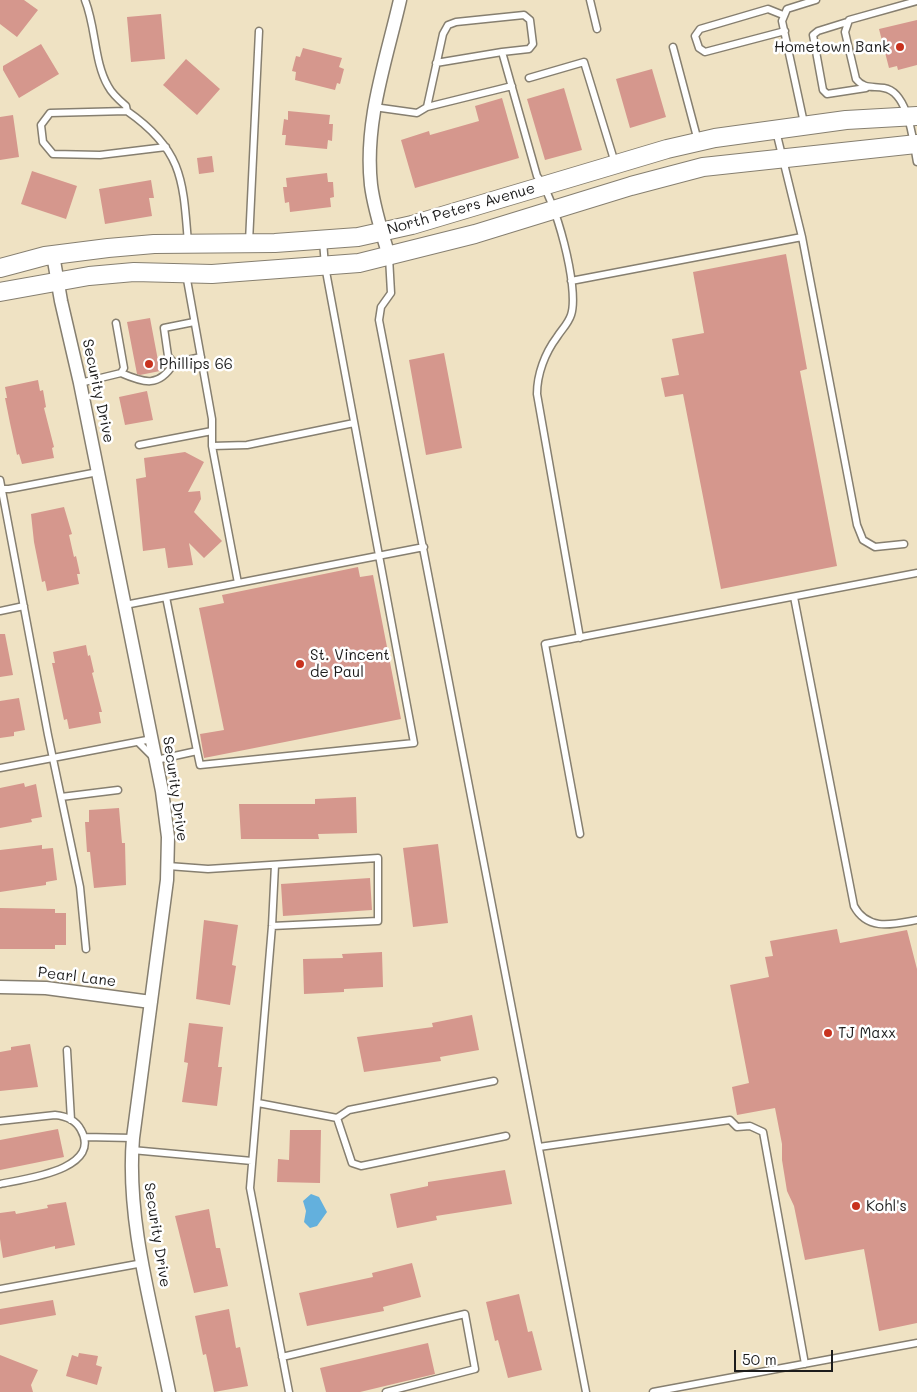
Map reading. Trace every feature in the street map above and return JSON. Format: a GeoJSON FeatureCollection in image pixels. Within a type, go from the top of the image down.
{"type":"FeatureCollection","features":[{"type":"Feature","properties":{"kind":"main road","name":"North Peters Avenue"},"geometry":{"type":"LineString","coordinates":[[0,268],[54,255],[108,248],[358,237],[382,232],[698,142],[776,128],[912,116]]}},
{"type":"Feature","properties":{"kind":"main road","name":"North Peters Avenue"},"geometry":{"type":"LineString","coordinates":[[0,292],[59,280],[134,272],[212,274],[359,263],[554,210],[704,166],[915,144]]}},
{"type":"Feature","properties":{"kind":"street"},"geometry":{"type":"LineString","coordinates":[[389,256],[371,179],[370,147],[374,107],[400,0]]}},
{"type":"Feature","properties":{"kind":"street","name":"Security Drive"},"geometry":{"type":"LineString","coordinates":[[54,255],[61,301],[80,383],[152,739],[168,837],[168,866],[132,1144],[133,1202],[143,1263],[169,1392]]}},
{"type":"Feature","properties":{"kind":"street","name":"Pearl Lane"},"geometry":{"type":"LineString","coordinates":[[0,987],[46,988],[151,1002]]}},
{"type":"Feature","properties":{"kind":"lane"},"geometry":{"type":"LineString","coordinates":[[85,0],[92,18],[108,87],[126,106],[127,111],[151,130],[166,147],[176,165],[183,185],[188,244]]}},
{"type":"Feature","properties":{"kind":"lane"},"geometry":{"type":"LineString","coordinates":[[590,0],[597,29]]}},
{"type":"Feature","properties":{"kind":"lane"},"geometry":{"type":"LineString","coordinates":[[804,125],[783,15],[787,8],[816,0]]}},
{"type":"Feature","properties":{"kind":"lane"},"geometry":{"type":"LineString","coordinates":[[917,2],[818,31],[813,35],[823,90],[827,94],[868,87],[890,90],[899,97],[912,116],[917,162]]}},
{"type":"Feature","properties":{"kind":"lane"},"geometry":{"type":"LineString","coordinates":[[783,15],[768,9],[700,29],[695,36],[699,48],[705,52],[785,31]]}},
{"type":"Feature","properties":{"kind":"lane"},"geometry":{"type":"LineString","coordinates":[[427,107],[436,63],[443,34],[448,26],[456,22],[524,15],[530,20],[534,44],[529,49],[436,63]]}},
{"type":"Feature","properties":{"kind":"lane"},"geometry":{"type":"LineString","coordinates":[[847,22],[845,32],[856,79],[868,87]]}},
{"type":"Feature","properties":{"kind":"lane"},"geometry":{"type":"LineString","coordinates":[[249,243],[259,31]]}},
{"type":"Feature","properties":{"kind":"lane"},"geometry":{"type":"LineString","coordinates":[[673,47],[698,142]]}},
{"type":"Feature","properties":{"kind":"lane"},"geometry":{"type":"LineString","coordinates":[[502,52],[537,176],[546,186],[568,258],[574,299],[572,312],[567,324],[547,352],[539,377],[537,394],[580,638]]}},
{"type":"Feature","properties":{"kind":"lane"},"geometry":{"type":"LineString","coordinates":[[529,78],[584,62],[615,165]]}},
{"type":"Feature","properties":{"kind":"lane"},"geometry":{"type":"LineString","coordinates":[[374,107],[417,113],[427,107],[512,86]]}},
{"type":"Feature","properties":{"kind":"lane"},"geometry":{"type":"LineString","coordinates":[[127,111],[50,113],[41,125],[43,142],[53,154],[100,155],[166,147]]}},
{"type":"Feature","properties":{"kind":"lane"},"geometry":{"type":"LineString","coordinates":[[776,128],[802,237],[857,525],[863,540],[875,547],[904,544]]}},
{"type":"Feature","properties":{"kind":"lane"},"geometry":{"type":"LineString","coordinates":[[571,281],[802,237]]}},
{"type":"Feature","properties":{"kind":"lane"},"geometry":{"type":"LineString","coordinates":[[166,597],[200,765],[414,743],[325,266],[323,240]]}},
{"type":"Feature","properties":{"kind":"lane"},"geometry":{"type":"LineString","coordinates":[[389,256],[391,293],[381,307],[379,320],[586,1392]]}},
{"type":"Feature","properties":{"kind":"lane"},"geometry":{"type":"LineString","coordinates":[[185,274],[212,419],[212,446],[238,583]]}},
{"type":"Feature","properties":{"kind":"lane"},"geometry":{"type":"LineString","coordinates":[[174,363],[168,356],[164,328],[194,322]]}},
{"type":"Feature","properties":{"kind":"lane"},"geometry":{"type":"LineString","coordinates":[[116,323],[124,364],[121,372]]}},
{"type":"Feature","properties":{"kind":"lane"},"geometry":{"type":"LineString","coordinates":[[80,383],[121,372],[140,381],[152,382],[169,371],[174,363],[201,357]]}},
{"type":"Feature","properties":{"kind":"lane"},"geometry":{"type":"LineString","coordinates":[[212,446],[247,445],[354,423]]}},
{"type":"Feature","properties":{"kind":"lane"},"geometry":{"type":"LineString","coordinates":[[139,445],[212,431]]}},
{"type":"Feature","properties":{"kind":"lane"},"geometry":{"type":"LineString","coordinates":[[1,489],[98,472]]}},
{"type":"Feature","properties":{"kind":"lane"},"geometry":{"type":"LineString","coordinates":[[0,480],[52,758],[80,887],[86,949]]}},
{"type":"Feature","properties":{"kind":"lane"},"geometry":{"type":"LineString","coordinates":[[125,605],[424,547]]}},
{"type":"Feature","properties":{"kind":"lane"},"geometry":{"type":"LineString","coordinates":[[580,834],[545,644],[917,573]]}},
{"type":"Feature","properties":{"kind":"lane"},"geometry":{"type":"LineString","coordinates":[[794,597],[854,906],[862,916],[877,925],[917,920]]}},
{"type":"Feature","properties":{"kind":"lane"},"geometry":{"type":"LineString","coordinates":[[0,611],[24,606]]}},
{"type":"Feature","properties":{"kind":"lane"},"geometry":{"type":"LineString","coordinates":[[0,768],[152,739]]}},
{"type":"Feature","properties":{"kind":"lane"},"geometry":{"type":"LineString","coordinates":[[138,742],[156,760],[197,750]]}},
{"type":"Feature","properties":{"kind":"lane"},"geometry":{"type":"LineString","coordinates":[[61,797],[118,790]]}},
{"type":"Feature","properties":{"kind":"lane"},"geometry":{"type":"LineString","coordinates":[[168,866],[208,869],[378,858],[378,921],[272,926]]}},
{"type":"Feature","properties":{"kind":"lane"},"geometry":{"type":"LineString","coordinates":[[274,865],[272,926],[250,1188],[289,1392]]}},
{"type":"Feature","properties":{"kind":"lane"},"geometry":{"type":"LineString","coordinates":[[66,1050],[71,1120]]}},
{"type":"Feature","properties":{"kind":"lane"},"geometry":{"type":"LineString","coordinates":[[258,1103],[337,1118],[349,1110],[494,1082]]}},
{"type":"Feature","properties":{"kind":"lane"},"geometry":{"type":"LineString","coordinates":[[0,1122],[54,1115],[71,1120],[80,1128],[84,1136],[80,1154],[69,1166],[0,1184]]}},
{"type":"Feature","properties":{"kind":"lane"},"geometry":{"type":"LineString","coordinates":[[337,1118],[352,1163],[360,1166],[506,1136]]}},
{"type":"Feature","properties":{"kind":"lane"},"geometry":{"type":"LineString","coordinates":[[539,1147],[730,1120],[737,1127],[750,1126],[763,1132],[806,1364]]}},
{"type":"Feature","properties":{"kind":"lane"},"geometry":{"type":"LineString","coordinates":[[84,1136],[252,1160]]}},
{"type":"Feature","properties":{"kind":"lane"},"geometry":{"type":"LineString","coordinates":[[0,1289],[143,1263]]}},
{"type":"Feature","properties":{"kind":"lane"},"geometry":{"type":"LineString","coordinates":[[282,1358],[465,1314],[475,1369],[386,1392]]}},
{"type":"Feature","properties":{"kind":"lane"},"geometry":{"type":"LineString","coordinates":[[653,1392],[917,1343]]}},
{"type":"Feature","properties":{"kind":"water"},"geometry":{"type":"Polygon","coordinates":[[[311,1194],[319,1197],[327,1212],[317,1226],[310,1228],[304,1222],[306,1211],[303,1201],[311,1194]]]}},
{"type":"Feature","properties":{"kind":"building"},"geometry":{"type":"Polygon","coordinates":[[[0,0],[24,0],[38,10],[17,37],[0,24],[0,0]]]}},
{"type":"Feature","properties":{"kind":"building"},"geometry":{"type":"Polygon","coordinates":[[[161,14],[165,59],[131,62],[127,17],[161,14]]]}},
{"type":"Feature","properties":{"kind":"building","name":"Hometown Bank"},"geometry":{"type":"Polygon","coordinates":[[[917,20],[917,65],[898,70],[897,66],[889,68],[879,29],[917,20]]]}},
{"type":"Feature","properties":{"kind":"building"},"geometry":{"type":"Polygon","coordinates":[[[41,44],[59,74],[19,98],[3,70],[3,66],[41,44]]]}},
{"type":"Feature","properties":{"kind":"building"},"geometry":{"type":"Polygon","coordinates":[[[303,48],[342,58],[339,67],[344,69],[340,84],[337,83],[335,90],[295,80],[296,72],[292,71],[296,56],[300,57],[303,48]]]}},
{"type":"Feature","properties":{"kind":"building"},"geometry":{"type":"Polygon","coordinates":[[[186,59],[220,89],[197,115],[163,85],[186,59]]]}},
{"type":"Feature","properties":{"kind":"building"},"geometry":{"type":"Polygon","coordinates":[[[652,69],[666,117],[630,128],[616,79],[652,69]]]}},
{"type":"Feature","properties":{"kind":"building"},"geometry":{"type":"Polygon","coordinates":[[[564,88],[582,150],[545,160],[527,99],[564,88]]]}},
{"type":"Feature","properties":{"kind":"building"},"geometry":{"type":"Polygon","coordinates":[[[502,98],[519,158],[415,188],[401,140],[429,131],[430,135],[479,121],[475,106],[502,98]]]}},
{"type":"Feature","properties":{"kind":"building"},"geometry":{"type":"Polygon","coordinates":[[[288,111],[330,115],[329,124],[333,124],[332,141],[328,140],[327,149],[285,145],[286,135],[282,135],[284,119],[288,120],[288,111]]]}},
{"type":"Feature","properties":{"kind":"building"},"geometry":{"type":"Polygon","coordinates":[[[13,115],[19,157],[0,160],[0,117],[13,115]]]}},
{"type":"Feature","properties":{"kind":"building"},"geometry":{"type":"Polygon","coordinates":[[[212,156],[214,172],[199,174],[197,158],[212,156]]]}},
{"type":"Feature","properties":{"kind":"building"},"geometry":{"type":"Polygon","coordinates":[[[32,171],[77,186],[66,219],[21,204],[32,171]]]}},
{"type":"Feature","properties":{"kind":"building"},"geometry":{"type":"Polygon","coordinates":[[[327,173],[328,182],[333,182],[334,197],[330,198],[331,207],[290,212],[289,202],[285,203],[283,187],[287,187],[286,178],[327,173]]]}},
{"type":"Feature","properties":{"kind":"building"},"geometry":{"type":"Polygon","coordinates":[[[151,180],[154,198],[149,198],[152,216],[105,224],[99,189],[151,180]]]}},
{"type":"Feature","properties":{"kind":"building"},"geometry":{"type":"Polygon","coordinates":[[[786,254],[807,369],[800,371],[837,566],[721,589],[683,394],[665,397],[661,378],[679,375],[672,339],[704,333],[693,272],[786,254]]]}},
{"type":"Feature","properties":{"kind":"building"},"geometry":{"type":"Polygon","coordinates":[[[150,318],[160,371],[140,375],[137,374],[127,322],[150,318]]]}},
{"type":"Feature","properties":{"kind":"building"},"geometry":{"type":"Polygon","coordinates":[[[444,353],[462,448],[426,455],[409,360],[444,353]]]}},
{"type":"Feature","properties":{"kind":"building"},"geometry":{"type":"Polygon","coordinates":[[[38,380],[40,391],[43,390],[46,407],[44,408],[54,447],[52,448],[54,458],[22,464],[19,454],[17,455],[5,398],[7,398],[5,387],[38,380]]]}},
{"type":"Feature","properties":{"kind":"building"},"geometry":{"type":"Polygon","coordinates":[[[147,391],[153,420],[125,425],[119,397],[147,391]]]}},
{"type":"Feature","properties":{"kind":"building"},"geometry":{"type":"Polygon","coordinates":[[[185,452],[204,462],[188,492],[200,491],[201,499],[194,512],[222,541],[204,558],[189,543],[193,565],[168,568],[165,548],[143,551],[136,479],[146,477],[144,458],[185,452]]]}},
{"type":"Feature","properties":{"kind":"building"},"geometry":{"type":"Polygon","coordinates":[[[64,507],[72,534],[69,535],[74,557],[76,556],[80,574],[77,574],[79,584],[47,591],[45,581],[42,582],[34,542],[31,514],[64,507]]]}},
{"type":"Feature","properties":{"kind":"building","name":"St. Vincent de Paul"},"geometry":{"type":"Polygon","coordinates":[[[358,567],[360,577],[373,575],[401,719],[204,758],[200,734],[224,730],[199,608],[224,603],[222,595],[358,567]]]}},
{"type":"Feature","properties":{"kind":"building"},"geometry":{"type":"Polygon","coordinates":[[[0,634],[5,634],[13,675],[0,677],[0,634]]]}},
{"type":"Feature","properties":{"kind":"building"},"geometry":{"type":"Polygon","coordinates":[[[86,645],[88,656],[90,655],[94,672],[92,673],[102,712],[99,712],[101,723],[69,729],[67,719],[64,720],[52,663],[55,663],[53,652],[86,645]]]}},
{"type":"Feature","properties":{"kind":"building"},"geometry":{"type":"Polygon","coordinates":[[[19,698],[25,730],[14,732],[14,736],[0,738],[0,701],[19,698]]]}},
{"type":"Feature","properties":{"kind":"building"},"geometry":{"type":"Polygon","coordinates":[[[24,783],[25,787],[36,784],[42,817],[31,819],[32,822],[0,828],[0,788],[24,783]]]}},
{"type":"Feature","properties":{"kind":"building"},"geometry":{"type":"Polygon","coordinates":[[[356,797],[357,833],[318,834],[319,839],[241,839],[239,804],[315,804],[315,799],[356,797]]]}},
{"type":"Feature","properties":{"kind":"building"},"geometry":{"type":"Polygon","coordinates":[[[119,808],[122,843],[125,843],[126,885],[94,888],[90,852],[87,852],[85,822],[89,822],[89,810],[119,808]]]}},
{"type":"Feature","properties":{"kind":"building"},"geometry":{"type":"Polygon","coordinates":[[[438,844],[448,923],[413,927],[403,848],[438,844]]]}},
{"type":"Feature","properties":{"kind":"building"},"geometry":{"type":"Polygon","coordinates":[[[42,845],[42,849],[53,848],[57,880],[46,882],[46,885],[0,892],[0,850],[42,845]]]}},
{"type":"Feature","properties":{"kind":"building"},"geometry":{"type":"Polygon","coordinates":[[[370,878],[372,910],[283,916],[281,884],[370,878]]]}},
{"type":"Feature","properties":{"kind":"building"},"geometry":{"type":"Polygon","coordinates":[[[0,908],[55,909],[55,913],[66,913],[66,945],[55,945],[55,949],[0,949],[0,908]]]}},
{"type":"Feature","properties":{"kind":"building"},"geometry":{"type":"Polygon","coordinates":[[[204,920],[238,925],[232,965],[236,966],[230,1005],[196,999],[204,920]]]}},
{"type":"Feature","properties":{"kind":"building"},"geometry":{"type":"Polygon","coordinates":[[[837,929],[840,943],[907,930],[917,969],[917,1323],[879,1331],[864,1249],[805,1260],[794,1206],[787,1191],[782,1160],[782,1144],[775,1108],[737,1115],[732,1087],[749,1083],[730,985],[769,977],[765,957],[773,956],[770,941],[837,929]]]}},
{"type":"Feature","properties":{"kind":"building"},"geometry":{"type":"Polygon","coordinates":[[[382,952],[383,987],[344,989],[344,992],[304,994],[303,959],[343,958],[342,954],[382,952]]]}},
{"type":"Feature","properties":{"kind":"building"},"geometry":{"type":"Polygon","coordinates":[[[472,1015],[479,1050],[440,1057],[441,1061],[364,1072],[357,1037],[433,1027],[432,1023],[472,1015]]]}},
{"type":"Feature","properties":{"kind":"building"},"geometry":{"type":"Polygon","coordinates":[[[189,1023],[223,1027],[218,1067],[222,1067],[217,1106],[182,1102],[188,1063],[184,1062],[189,1023]]]}},
{"type":"Feature","properties":{"kind":"building"},"geometry":{"type":"Polygon","coordinates":[[[30,1044],[38,1087],[0,1091],[0,1052],[11,1050],[11,1047],[30,1044]]]}},
{"type":"Feature","properties":{"kind":"building"},"geometry":{"type":"Polygon","coordinates":[[[58,1129],[64,1157],[0,1170],[0,1140],[58,1129]]]}},
{"type":"Feature","properties":{"kind":"building"},"geometry":{"type":"Polygon","coordinates":[[[290,1130],[321,1130],[320,1183],[277,1182],[278,1159],[289,1160],[290,1130]]]}},
{"type":"Feature","properties":{"kind":"building"},"geometry":{"type":"Polygon","coordinates":[[[505,1170],[512,1204],[436,1216],[437,1220],[397,1228],[390,1194],[428,1186],[428,1182],[505,1170]]]}},
{"type":"Feature","properties":{"kind":"building"},"geometry":{"type":"Polygon","coordinates":[[[66,1202],[75,1245],[55,1249],[55,1246],[3,1258],[0,1239],[0,1213],[15,1211],[16,1214],[48,1208],[47,1205],[66,1202]]]}},
{"type":"Feature","properties":{"kind":"building"},"geometry":{"type":"Polygon","coordinates":[[[209,1209],[216,1248],[220,1248],[228,1286],[194,1293],[175,1216],[209,1209]]]}},
{"type":"Feature","properties":{"kind":"building"},"geometry":{"type":"Polygon","coordinates":[[[412,1263],[421,1297],[383,1307],[384,1311],[307,1326],[299,1293],[373,1277],[372,1273],[412,1263]]]}},
{"type":"Feature","properties":{"kind":"building"},"geometry":{"type":"Polygon","coordinates":[[[519,1294],[528,1332],[532,1331],[542,1370],[508,1378],[498,1340],[495,1341],[486,1302],[519,1294]]]}},
{"type":"Feature","properties":{"kind":"building"},"geometry":{"type":"Polygon","coordinates":[[[53,1300],[56,1315],[0,1325],[0,1309],[53,1300]]]}},
{"type":"Feature","properties":{"kind":"building"},"geometry":{"type":"Polygon","coordinates":[[[229,1309],[236,1348],[240,1347],[248,1386],[214,1392],[206,1354],[203,1355],[195,1316],[229,1309]]]}},
{"type":"Feature","properties":{"kind":"building"},"geometry":{"type":"Polygon","coordinates":[[[428,1343],[435,1374],[360,1392],[326,1392],[320,1368],[428,1343]]]}},
{"type":"Feature","properties":{"kind":"building"},"geometry":{"type":"Polygon","coordinates":[[[79,1353],[98,1356],[96,1365],[102,1367],[97,1385],[66,1376],[72,1355],[78,1357],[79,1353]]]}},
{"type":"Feature","properties":{"kind":"building"},"geometry":{"type":"Polygon","coordinates":[[[0,1355],[38,1370],[31,1385],[33,1392],[0,1392],[0,1355]]]}},
{"type":"Feature","properties":{"kind":"place","name":"Hometown Bank"},"geometry":{"type":"Point","coordinates":[900,47]}},
{"type":"Feature","properties":{"kind":"place","name":"Phillips 66"},"geometry":{"type":"Point","coordinates":[149,364]}},
{"type":"Feature","properties":{"kind":"place","name":"St. Vincent de Paul"},"geometry":{"type":"Point","coordinates":[300,664]}},
{"type":"Feature","properties":{"kind":"place","name":"TJ Maxx"},"geometry":{"type":"Point","coordinates":[828,1033]}},
{"type":"Feature","properties":{"kind":"place","name":"Kohl's"},"geometry":{"type":"Point","coordinates":[856,1206]}}]}
